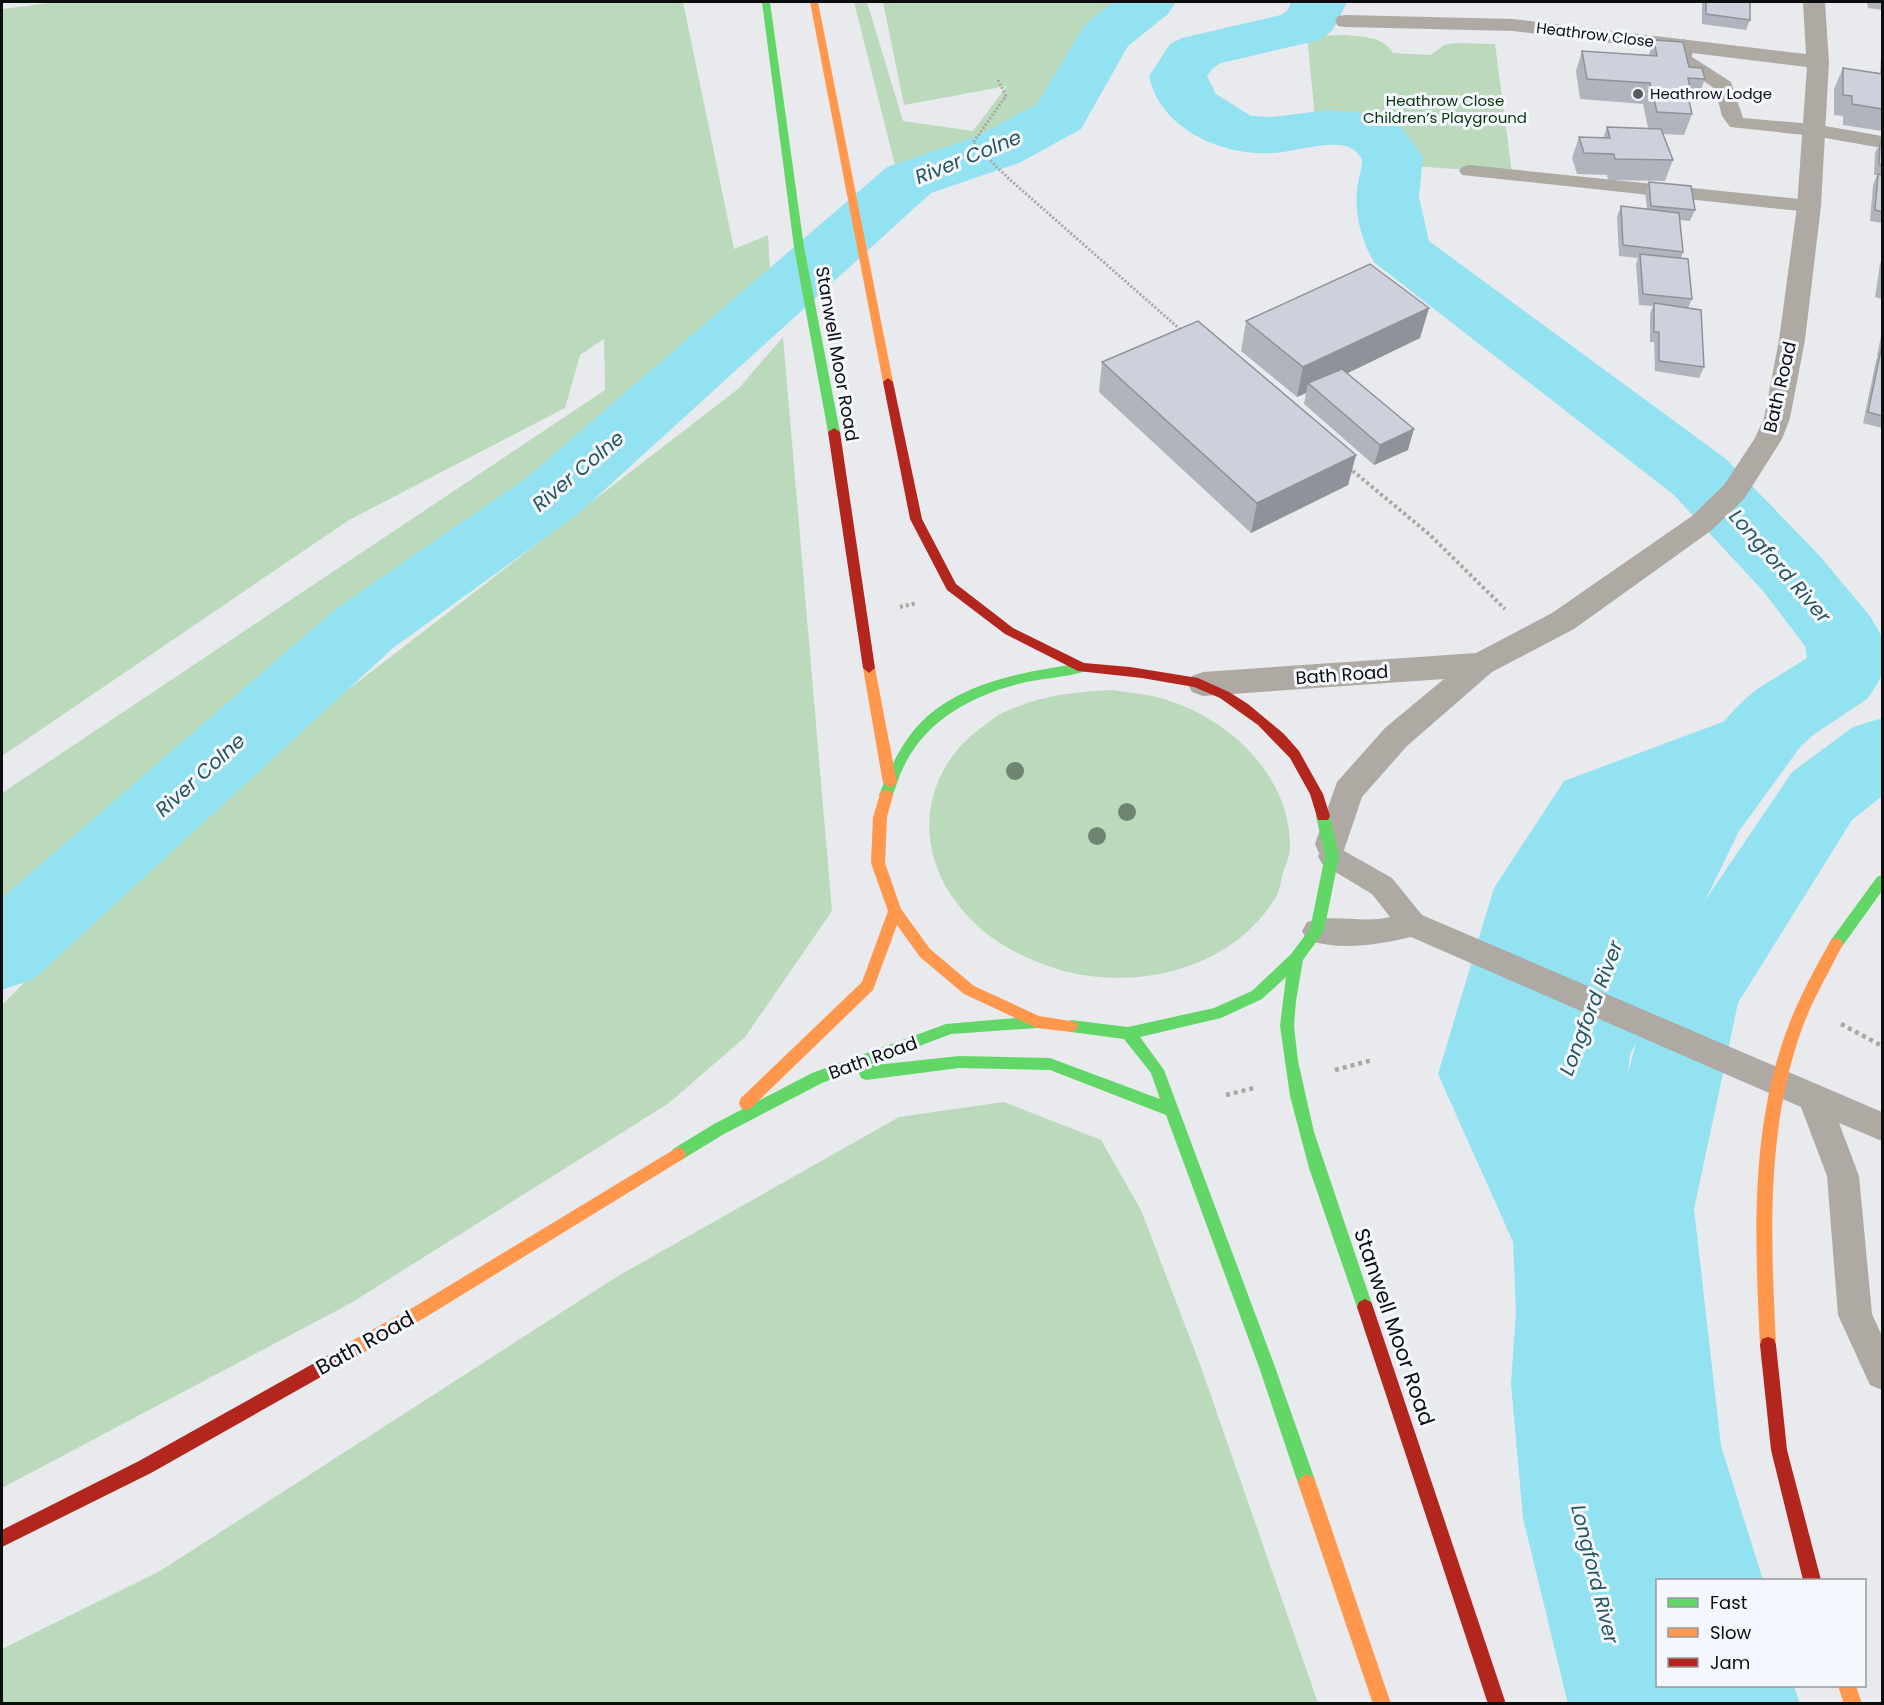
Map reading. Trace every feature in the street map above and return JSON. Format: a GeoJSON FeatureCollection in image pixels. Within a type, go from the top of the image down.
{"type":"FeatureCollection","features":[{"type":"Feature","properties":{"kind":"main road","name":"Stanwell Moor Road"},"geometry":{"type":"LineString","coordinates":[[766,2],[799,247],[812,323],[826,374],[857,600],[890,783]]}},
{"type":"Feature","properties":{"kind":"main road"},"geometry":{"type":"LineString","coordinates":[[814,2],[916,519],[951,587],[1010,631],[1082,668]]}},
{"type":"Feature","properties":{"kind":"main road"},"geometry":{"type":"LineString","coordinates":[[1082,668],[1130,670],[1203,684],[1257,715],[1296,756],[1318,793],[1332,850],[1317,930],[1296,958],[1257,995],[1216,1014],[1128,1033],[1037,1022],[969,990],[925,953],[895,911],[878,863],[880,817],[890,783],[912,741],[947,706],[988,686],[1029,675],[1082,668]]}},
{"type":"Feature","properties":{"kind":"main road"},"geometry":{"type":"LineString","coordinates":[[1811,1579],[1782,1469],[1767,1349],[1765,1250],[1767,1144],[1778,1081],[1804,1007],[1830,950],[1882,881]]}},
{"type":"Feature","properties":{"kind":"main road","name":"Bath Road"},"geometry":{"type":"LineString","coordinates":[[719,1129],[868,986],[895,911]]}},
{"type":"Feature","properties":{"kind":"main road","name":"Stanwell Moor Road"},"geometry":{"type":"LineString","coordinates":[[1296,958],[1287,1024],[1294,1079],[1318,1171],[1419,1463],[1497,1704]]}},
{"type":"Feature","properties":{"kind":"main road","name":"Bath Road"},"geometry":{"type":"LineString","coordinates":[[2,1539],[145,1467],[420,1312],[719,1129],[817,1078],[951,1028],[1037,1022]]}},
{"type":"Feature","properties":{"kind":"main road"},"geometry":{"type":"LineString","coordinates":[[1128,1033],[1157,1070],[1173,1111],[1267,1367],[1382,1704]]}},
{"type":"Feature","properties":{"kind":"main road"},"geometry":{"type":"LineString","coordinates":[[817,1078],[959,1062],[1050,1064],[1173,1111]]}},
{"type":"Feature","properties":{"kind":"main road"},"geometry":{"type":"LineString","coordinates":[[1847,1687],[1853,1704]]}},
{"type":"Feature","properties":{"kind":"street","name":"Bath Road"},"geometry":{"type":"LineString","coordinates":[[1332,850],[1348,791],[1396,736],[1481,664],[1563,621],[1702,524],[1734,492],[1768,439],[1777,418],[1792,340],[1809,206],[1818,62],[1814,2]]}},
{"type":"Feature","properties":{"kind":"street","name":"Heathrow Close"},"geometry":{"type":"LineString","coordinates":[[1346,21],[1513,25],[1818,62]]}},
{"type":"Feature","properties":{"kind":"street"},"geometry":{"type":"LineString","coordinates":[[1408,23],[1415,45]]}},
{"type":"Feature","properties":{"kind":"street","name":"Bath Road"},"geometry":{"type":"LineString","coordinates":[[1203,684],[1481,664]]}},
{"type":"Feature","properties":{"kind":"lane"},"geometry":{"type":"LineString","coordinates":[[1684,45],[1682,59],[1725,86],[1732,116],[1737,123],[1814,130],[1882,142]]}},
{"type":"Feature","properties":{"kind":"lane"},"geometry":{"type":"LineString","coordinates":[[1469,171],[1692,192],[1809,206]]}},
{"type":"Feature","properties":{"kind":"lane"},"geometry":{"type":"LineString","coordinates":[[1332,850],[1382,886],[1419,926],[1882,1128]]}},
{"type":"Feature","properties":{"kind":"lane"},"geometry":{"type":"LineString","coordinates":[[1317,930],[1373,934],[1419,926]]}},
{"type":"Feature","properties":{"kind":"lane"},"geometry":{"type":"LineString","coordinates":[[1813,1096],[1843,1176],[1855,1315],[1882,1373]]}},
{"type":"Feature","properties":{"kind":"path"},"geometry":{"type":"LineString","coordinates":[[998,80],[1006,96],[973,143],[1185,333]]}},
{"type":"Feature","properties":{"kind":"path"},"geometry":{"type":"LineString","coordinates":[[1348,467],[1429,534],[1533,637]]}},
{"type":"Feature","properties":{"kind":"path"},"geometry":{"type":"LineString","coordinates":[[893,609],[917,603]]}},
{"type":"Feature","properties":{"kind":"path"},"geometry":{"type":"LineString","coordinates":[[1840,1024],[1882,1046]]}},
{"type":"Feature","properties":{"kind":"path"},"geometry":{"type":"LineString","coordinates":[[1331,1071],[1372,1060]]}},
{"type":"Feature","properties":{"kind":"path"},"geometry":{"type":"LineString","coordinates":[[1226,1095],[1256,1087]]}},
{"type":"Feature","properties":{"kind":"green space"},"geometry":{"type":"Polygon","coordinates":[[[57,2],[683,2],[734,249],[768,235],[772,302],[228,708],[2,910],[2,793],[605,390],[604,339],[580,355],[565,408],[349,520],[2,756],[2,9],[57,2]]]}},
{"type":"Feature","properties":{"kind":"green space"},"geometry":{"type":"Polygon","coordinates":[[[854,2],[867,2],[903,121],[973,131],[1007,86],[904,105],[883,2],[1124,2],[1065,58],[1043,102],[953,156],[897,173],[854,2]]]}},
{"type":"Feature","properties":{"kind":"green space","name":"Heathrow Close Children’s Playground"},"geometry":{"type":"Polygon","coordinates":[[[1344,35],[1378,40],[1389,47],[1393,53],[1431,55],[1444,45],[1454,43],[1495,44],[1512,173],[1412,166],[1395,140],[1373,126],[1346,120],[1315,118],[1307,36],[1344,35]]]}},
{"type":"Feature","properties":{"kind":"green space"},"geometry":{"type":"Polygon","coordinates":[[[783,337],[832,911],[745,1037],[669,1103],[351,1303],[2,1488],[2,1005],[103,903],[319,712],[738,389],[783,337]]]}},
{"type":"Feature","properties":{"kind":"green space"},"geometry":{"type":"Polygon","coordinates":[[[1112,690],[1147,695],[1191,709],[1234,737],[1253,755],[1268,775],[1280,798],[1288,822],[1290,851],[1278,891],[1256,923],[1232,944],[1204,960],[1143,977],[1110,978],[1079,974],[1033,960],[993,939],[971,920],[951,895],[939,873],[932,850],[929,828],[931,805],[937,783],[948,763],[962,744],[990,721],[1004,712],[1046,698],[1071,693],[1112,690]]]}},
{"type":"Feature","properties":{"kind":"green space"},"geometry":{"type":"Polygon","coordinates":[[[1004,1102],[1101,1140],[1141,1210],[1201,1367],[1318,1703],[2,1703],[2,1649],[160,1571],[618,1276],[899,1117],[1004,1102]]]}},
{"type":"Feature","properties":{"kind":"water"},"geometry":{"type":"Polygon","coordinates":[[[1771,704],[1811,732],[1739,831],[1630,1055],[1603,1315],[1543,1309],[1438,1074],[1494,888],[1564,781],[1771,704]]]}},
{"type":"Feature","properties":{"kind":"building"},"geometry":{"type":"Polygon","coordinates":[[[1706,2],[1750,2],[1750,20],[1706,14],[1706,2]]]}},
{"type":"Feature","properties":{"kind":"building"},"geometry":{"type":"Polygon","coordinates":[[[1654,40],[1683,42],[1689,67],[1702,68],[1705,79],[1688,78],[1690,88],[1686,87],[1692,114],[1657,112],[1650,83],[1587,79],[1582,51],[1657,56],[1654,40]]]}},
{"type":"Feature","properties":{"kind":"building"},"geometry":{"type":"Polygon","coordinates":[[[1843,68],[1882,74],[1882,109],[1852,104],[1852,96],[1843,95],[1843,68]]]}},
{"type":"Feature","properties":{"kind":"building"},"geometry":{"type":"Polygon","coordinates":[[[1607,127],[1661,129],[1673,160],[1615,159],[1614,154],[1584,153],[1579,137],[1610,138],[1607,127]]]}},
{"type":"Feature","properties":{"kind":"building"},"geometry":{"type":"Polygon","coordinates":[[[1880,143],[1882,143],[1882,165],[1879,164],[1880,143]]]}},
{"type":"Feature","properties":{"kind":"building"},"geometry":{"type":"Polygon","coordinates":[[[1878,174],[1882,175],[1882,212],[1875,210],[1878,174]]]}},
{"type":"Feature","properties":{"kind":"building"},"geometry":{"type":"Polygon","coordinates":[[[1649,182],[1691,186],[1695,210],[1651,206],[1649,182]]]}},
{"type":"Feature","properties":{"kind":"building"},"geometry":{"type":"Polygon","coordinates":[[[1621,206],[1679,213],[1683,252],[1623,245],[1621,206]]]}},
{"type":"Feature","properties":{"kind":"building"},"geometry":{"type":"Polygon","coordinates":[[[1640,254],[1688,259],[1692,299],[1643,294],[1640,254]]]}},
{"type":"Feature","properties":{"kind":"building"},"geometry":{"type":"Polygon","coordinates":[[[1370,264],[1429,308],[1303,367],[1246,321],[1370,264]]]}},
{"type":"Feature","properties":{"kind":"building"},"geometry":{"type":"Polygon","coordinates":[[[1654,303],[1701,310],[1704,367],[1659,361],[1659,332],[1654,332],[1654,303]]]}},
{"type":"Feature","properties":{"kind":"building"},"geometry":{"type":"Polygon","coordinates":[[[1198,321],[1356,455],[1257,503],[1102,362],[1198,321]]]}},
{"type":"Feature","properties":{"kind":"building"},"geometry":{"type":"Polygon","coordinates":[[[1882,351],[1882,416],[1868,412],[1882,351]]]}},
{"type":"Feature","properties":{"kind":"building"},"geometry":{"type":"Polygon","coordinates":[[[1342,369],[1414,429],[1380,445],[1308,383],[1342,369]]]}},
{"type":"Feature","properties":{"kind":"waterway","name":"River Colne"},"geometry":{"type":"LineString","coordinates":[[2,952],[365,628],[552,496],[909,180],[997,150],[1060,116],[1105,36],[1148,2]]}},
{"type":"Feature","properties":{"kind":"waterway","name":"Longford River"},"geometry":{"type":"LineString","coordinates":[[1319,2],[1313,18],[1300,28],[1202,50],[1191,56],[1178,76],[1190,103],[1217,122],[1249,134],[1272,135],[1346,128],[1363,131],[1378,138],[1390,151],[1393,160],[1388,197],[1389,212],[1398,249],[1489,320],[1700,477],[1791,573],[1842,637],[1847,653],[1846,668],[1838,678],[1784,713],[1770,726],[1706,804]]}},
{"type":"Feature","properties":{"kind":"waterway"},"geometry":{"type":"LineString","coordinates":[[1706,1579],[1667,1446],[1644,1209],[1694,994],[1822,796],[1882,750]]}},
{"type":"Feature","properties":{"kind":"waterway","name":"Longford River"},"geometry":{"type":"LineString","coordinates":[[1561,1192],[1568,1312],[1564,1384],[1579,1518],[1627,1704]]}},
{"type":"Feature","properties":{"kind":"waterway"},"geometry":{"type":"LineString","coordinates":[[1736,1687],[1741,1704]]}},
{"type":"Feature","properties":{"kind":"traffic: fast"},"geometry":{"type":"LineString","coordinates":[[766,2],[799,247],[834,432]]}},
{"type":"Feature","properties":{"kind":"traffic: fast"},"geometry":{"type":"LineString","coordinates":[[886,795],[899,762],[916,736],[938,715],[962,700],[989,688],[1018,679],[1082,668]]}},
{"type":"Feature","properties":{"kind":"traffic: fast"},"geometry":{"type":"LineString","coordinates":[[1071,1026],[1128,1033],[1216,1014],[1257,995],[1296,958],[1317,931],[1332,856],[1323,816]]}},
{"type":"Feature","properties":{"kind":"traffic: fast"},"geometry":{"type":"LineString","coordinates":[[1836,944],[1882,881]]}},
{"type":"Feature","properties":{"kind":"traffic: fast"},"geometry":{"type":"LineString","coordinates":[[1296,958],[1287,1026],[1297,1096],[1328,1204],[1365,1307]]}},
{"type":"Feature","properties":{"kind":"traffic: fast"},"geometry":{"type":"LineString","coordinates":[[678,1154],[719,1129],[817,1078],[951,1028],[1037,1022]]}},
{"type":"Feature","properties":{"kind":"traffic: fast"},"geometry":{"type":"LineString","coordinates":[[1128,1033],[1157,1070],[1267,1367],[1307,1483]]}},
{"type":"Feature","properties":{"kind":"traffic: fast"},"geometry":{"type":"LineString","coordinates":[[866,1073],[959,1062],[1050,1064],[1173,1111]]}},
{"type":"Feature","properties":{"kind":"traffic: slow"},"geometry":{"type":"LineString","coordinates":[[814,2],[888,382]]}},
{"type":"Feature","properties":{"kind":"traffic: slow"},"geometry":{"type":"LineString","coordinates":[[869,668],[890,783]]}},
{"type":"Feature","properties":{"kind":"traffic: slow"},"geometry":{"type":"LineString","coordinates":[[886,795],[880,817],[878,863],[895,911],[925,953],[969,990],[1037,1022],[1071,1026]]}},
{"type":"Feature","properties":{"kind":"traffic: slow"},"geometry":{"type":"LineString","coordinates":[[746,1103],[868,986],[895,911]]}},
{"type":"Feature","properties":{"kind":"traffic: slow"},"geometry":{"type":"LineString","coordinates":[[1768,1345],[1764,1240],[1769,1138],[1778,1088],[1791,1039],[1810,991],[1836,944]]}},
{"type":"Feature","properties":{"kind":"traffic: slow"},"geometry":{"type":"LineString","coordinates":[[352,1350],[420,1312],[678,1154]]}},
{"type":"Feature","properties":{"kind":"traffic: slow"},"geometry":{"type":"LineString","coordinates":[[1307,1483],[1382,1704]]}},
{"type":"Feature","properties":{"kind":"traffic: slow"},"geometry":{"type":"LineString","coordinates":[[1847,1687],[1853,1704]]}},
{"type":"Feature","properties":{"kind":"traffic: jam"},"geometry":{"type":"LineString","coordinates":[[888,382],[916,519],[951,587],[1009,631],[1082,668]]}},
{"type":"Feature","properties":{"kind":"traffic: jam"},"geometry":{"type":"LineString","coordinates":[[834,432],[869,668]]}},
{"type":"Feature","properties":{"kind":"traffic: jam"},"geometry":{"type":"LineString","coordinates":[[1082,668],[1106,669],[1194,682],[1244,707],[1279,737],[1294,755],[1307,774],[1323,816]]}},
{"type":"Feature","properties":{"kind":"traffic: jam"},"geometry":{"type":"LineString","coordinates":[[1365,1307],[1497,1704]]}},
{"type":"Feature","properties":{"kind":"traffic: jam"},"geometry":{"type":"LineString","coordinates":[[1768,1345],[1779,1450],[1812,1579]]}},
{"type":"Feature","properties":{"kind":"traffic: jam"},"geometry":{"type":"LineString","coordinates":[[2,1539],[145,1467],[352,1350]]}},
{"type":"Feature","properties":{"kind":"place","name":"Heathrow Lodge"},"geometry":{"type":"Point","coordinates":[1638,94]}}]}
